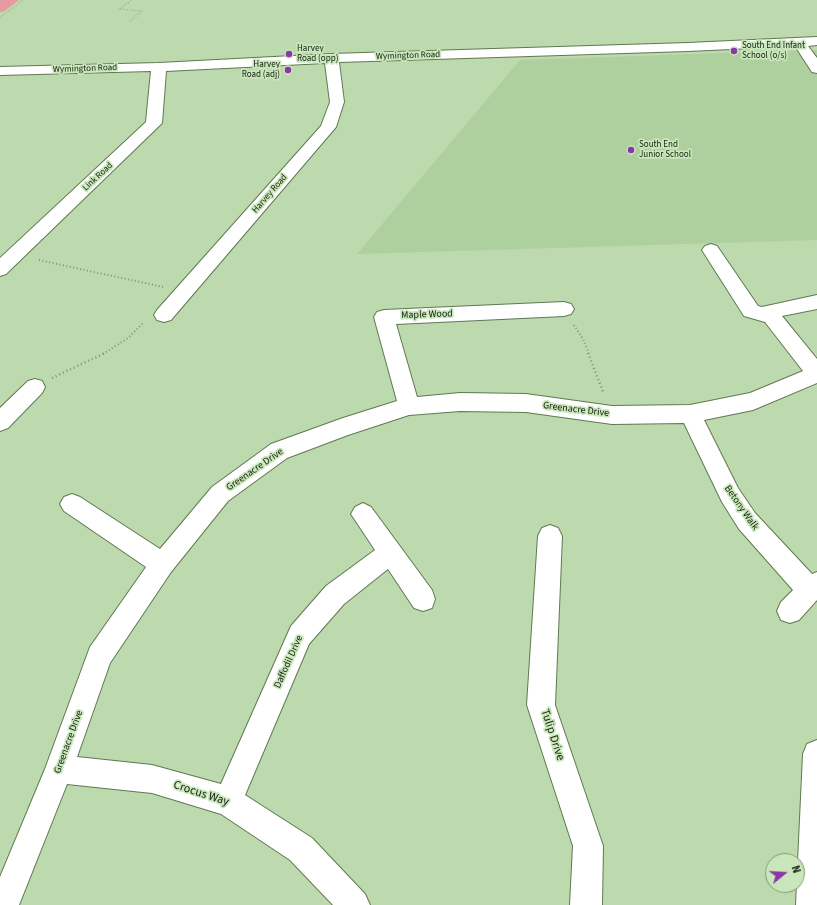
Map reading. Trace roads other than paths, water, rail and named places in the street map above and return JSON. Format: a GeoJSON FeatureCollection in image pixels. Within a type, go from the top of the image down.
{"type":"FeatureCollection","features":[{"type":"Feature","properties":{"kind":"street","name":"Wymington Road"},"geometry":{"type":"LineString","coordinates":[[0,71],[159,67],[331,58],[680,47],[817,41]]}},
{"type":"Feature","properties":{"kind":"street"},"geometry":{"type":"LineString","coordinates":[[799,42],[817,69]]}},
{"type":"Feature","properties":{"kind":"street","name":"Harvey Road"},"geometry":{"type":"LineString","coordinates":[[164,315],[328,127],[337,102],[331,58]]}},
{"type":"Feature","properties":{"kind":"street","name":"Link Road"},"geometry":{"type":"LineString","coordinates":[[0,269],[154,123],[159,67]]}},
{"type":"Feature","properties":{"kind":"street"},"geometry":{"type":"LineString","coordinates":[[711,250],[751,312],[772,317]]}},
{"type":"Feature","properties":{"kind":"street"},"geometry":{"type":"LineString","coordinates":[[817,302],[768,312],[817,374]]}},
{"type":"Feature","properties":{"kind":"street","name":"Maple Wood"},"geometry":{"type":"LineString","coordinates":[[409,406],[384,317],[564,309]]}},
{"type":"Feature","properties":{"kind":"street","name":"Greenacre Drive"},"geometry":{"type":"LineString","coordinates":[[2,905],[8,895],[59,769],[100,656],[162,564],[220,494],[280,451],[343,427],[409,406],[460,402],[526,403],[612,415],[690,414],[753,401],[817,374]]}},
{"type":"Feature","properties":{"kind":"street"},"geometry":{"type":"LineString","coordinates":[[0,422],[35,387]]}},
{"type":"Feature","properties":{"kind":"street","name":"Betony Walk"},"geometry":{"type":"LineString","coordinates":[[690,414],[730,495],[747,521],[813,587],[790,611]]}},
{"type":"Feature","properties":{"kind":"street"},"geometry":{"type":"LineString","coordinates":[[72,504],[162,564]]}},
{"type":"Feature","properties":{"kind":"street"},"geometry":{"type":"LineString","coordinates":[[364,514],[423,599]]}},
{"type":"Feature","properties":{"kind":"street","name":"Tulip Drive"},"geometry":{"type":"LineString","coordinates":[[550,536],[541,705],[588,846],[586,905]]}},
{"type":"Feature","properties":{"kind":"street","name":"Daffodil Drive"},"geometry":{"type":"LineString","coordinates":[[228,801],[300,635],[335,594],[390,553]]}},
{"type":"Feature","properties":{"kind":"street"},"geometry":{"type":"LineString","coordinates":[[812,905],[817,754]]}},
{"type":"Feature","properties":{"kind":"street","name":"Crocus Way"},"geometry":{"type":"LineString","coordinates":[[59,769],[152,779],[228,801],[301,849],[354,905]]}},
{"type":"Feature","properties":{"kind":"place","name":"South End Infant School (o/s)"},"geometry":{"type":"Point","coordinates":[734,51]}},
{"type":"Feature","properties":{"kind":"place","name":"Harvey Road (opp)"},"geometry":{"type":"Point","coordinates":[289,54]}},
{"type":"Feature","properties":{"kind":"place","name":"Harvey Road (adj)"},"geometry":{"type":"Point","coordinates":[288,70]}},
{"type":"Feature","properties":{"kind":"place","name":"South End Junior School"},"geometry":{"type":"Point","coordinates":[631,150]}}]}
